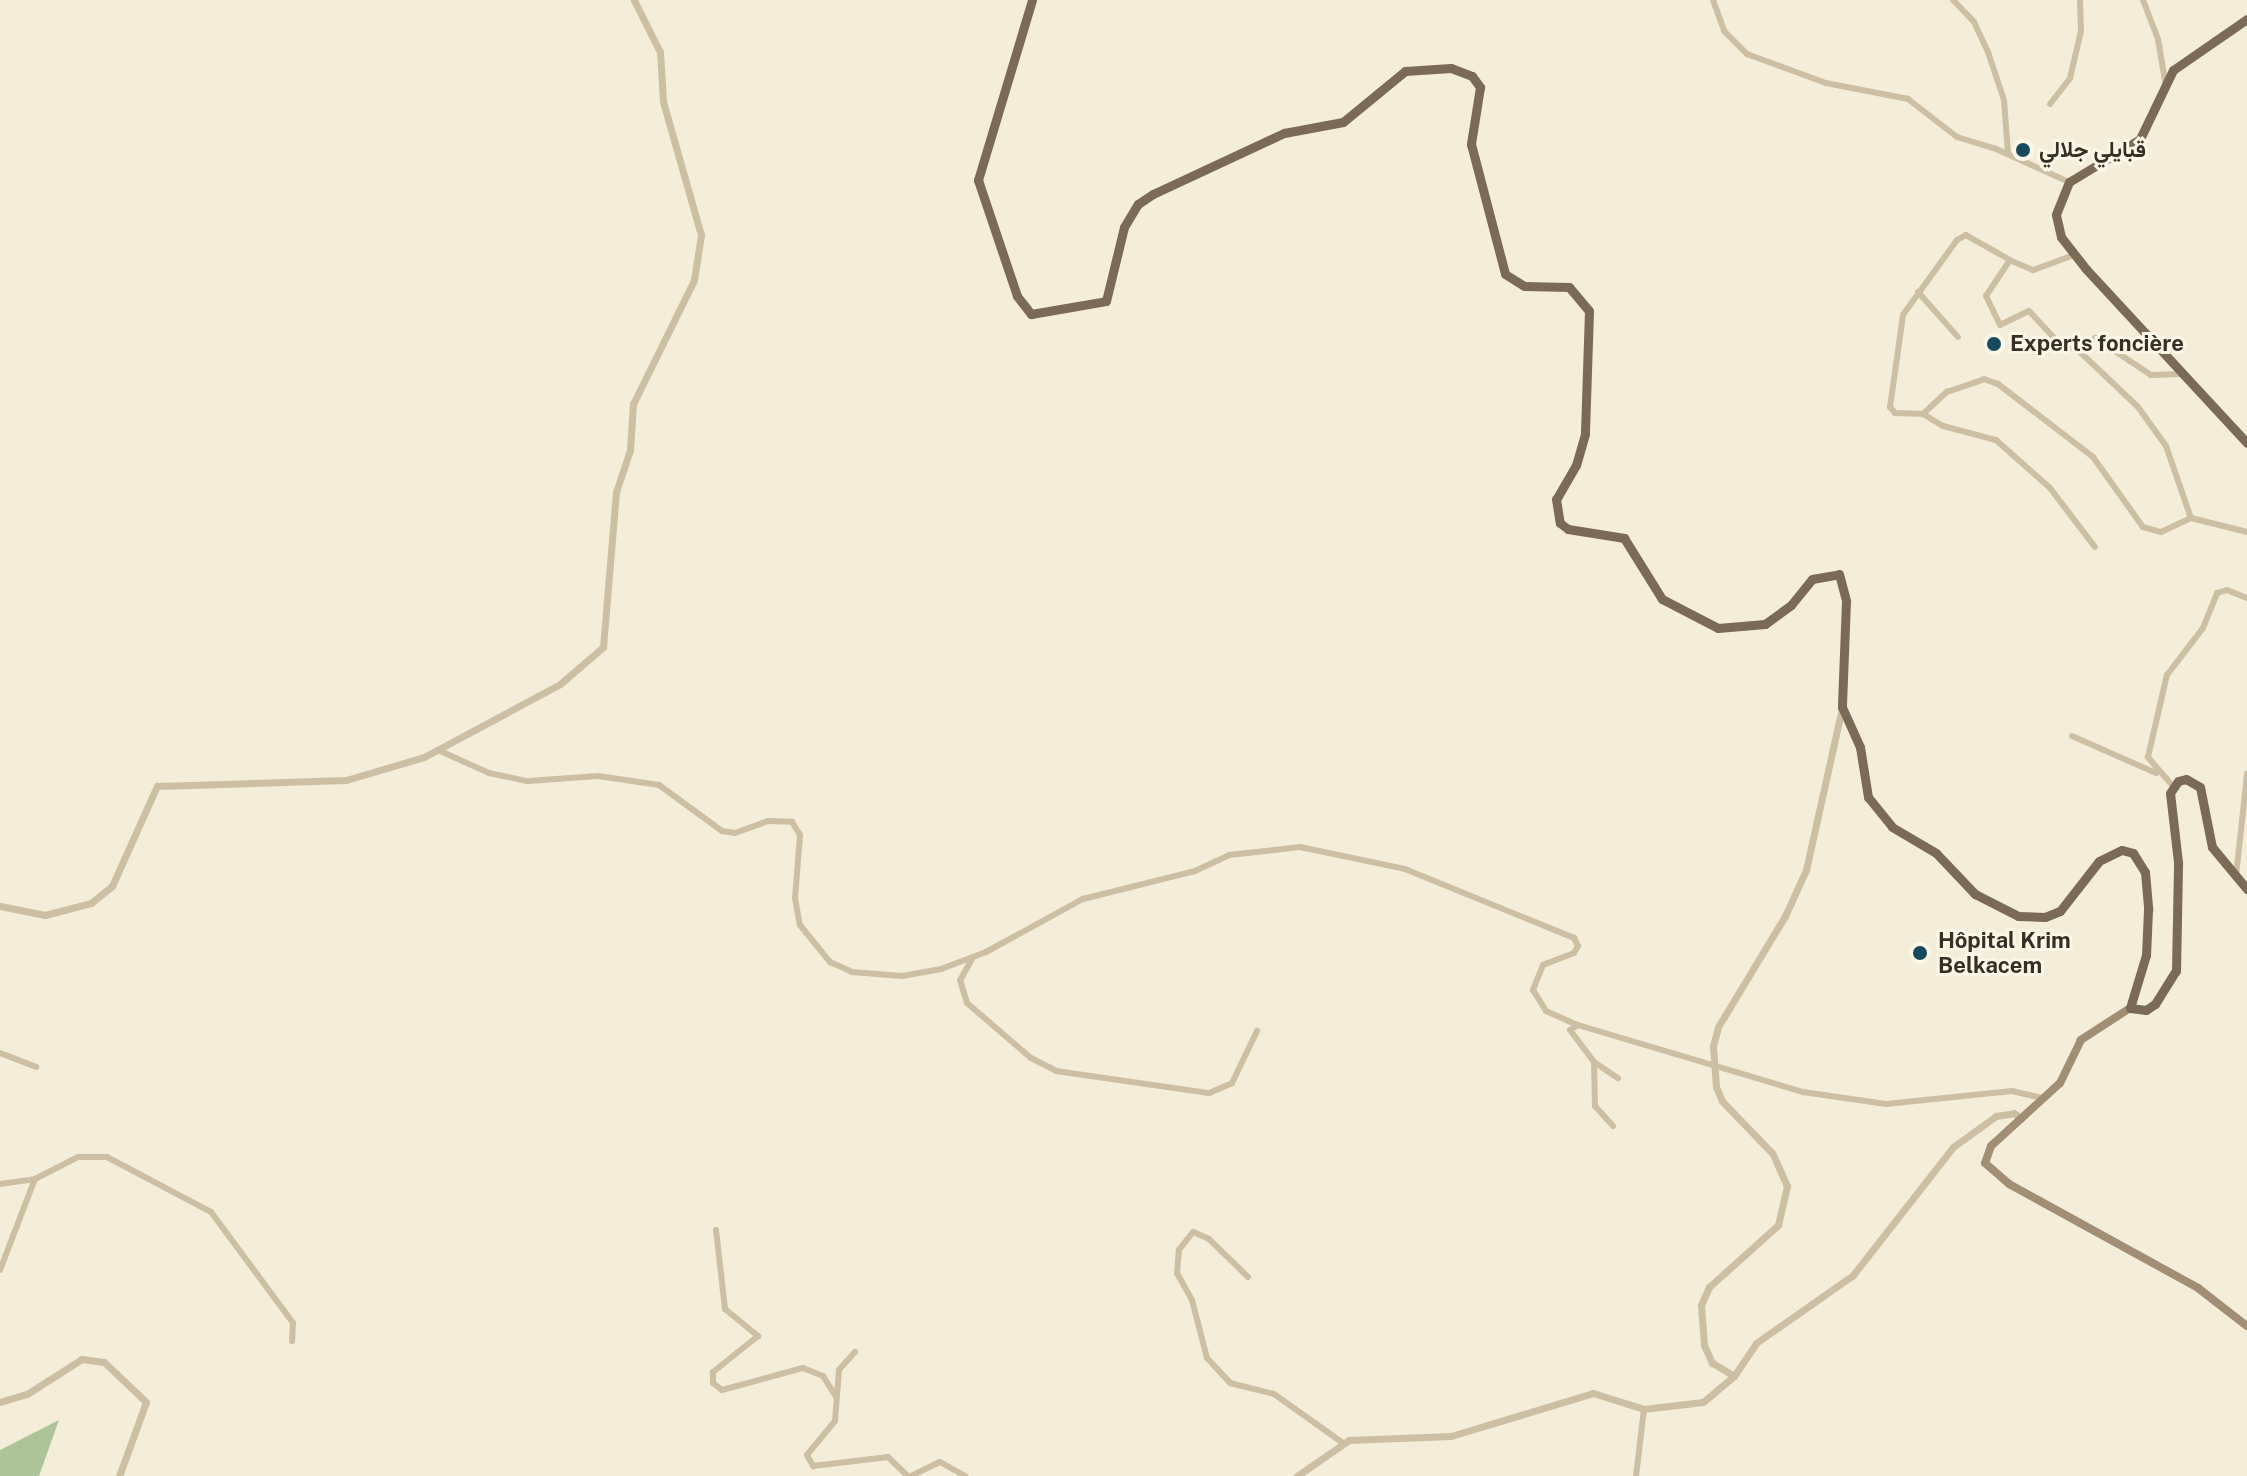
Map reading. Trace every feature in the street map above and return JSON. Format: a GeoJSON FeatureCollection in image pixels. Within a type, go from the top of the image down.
{"type":"FeatureCollection","features":[{"type":"Feature","properties":{"kind":"main road"},"geometry":{"type":"LineString","coordinates":[[1032,0],[978,180],[1023,307],[1037,315],[1106,301],[1124,227],[1138,204],[1153,194],[1284,133],[1343,122],[1405,71],[1451,68],[1472,76],[1480,87],[1471,144],[1505,274],[1524,286],[1569,287],[1589,311],[1585,434],[1576,465],[1556,499],[1560,523],[1568,529],[1624,538],[1662,599],[1683,614],[1718,628],[1765,624],[1791,605],[1812,579],[1839,574],[1846,601],[1842,707],[1860,747],[1868,797],[1879,813],[1904,837],[1936,853],[1975,894],[2018,916],[2045,917],[2060,911],[2099,861],[2110,853],[2133,853],[2145,872],[2148,910],[2146,955],[2130,1008],[2081,1040],[2060,1083],[1986,1151],[1990,1170],[2198,1288],[2247,1326]]}},
{"type":"Feature","properties":{"kind":"main road"},"geometry":{"type":"LineString","coordinates":[[2246,442],[2074,255],[2061,237],[2056,215],[2069,182],[2132,147],[2165,81],[2185,57],[2247,19]]}},
{"type":"Feature","properties":{"kind":"main road"},"geometry":{"type":"LineString","coordinates":[[2130,1008],[2146,1010],[2155,1004],[2176,971],[2178,862],[2172,785],[2186,779],[2200,787],[2212,847],[2247,889]]}},
{"type":"Feature","properties":{"kind":"street"},"geometry":{"type":"LineString","coordinates":[[0,906],[45,915],[91,903],[112,886],[157,786],[346,780],[438,750],[560,684],[594,658],[607,635],[616,492],[630,450],[633,404],[694,280],[701,235],[663,102],[660,52],[634,0]]}},
{"type":"Feature","properties":{"kind":"street"},"geometry":{"type":"LineString","coordinates":[[1713,0],[1730,42],[1747,54],[1826,83],[1908,99],[1957,137],[2008,153],[2069,182]]}},
{"type":"Feature","properties":{"kind":"street"},"geometry":{"type":"LineString","coordinates":[[1953,0],[1974,22],[1988,52],[2004,100],[2008,153]]}},
{"type":"Feature","properties":{"kind":"street"},"geometry":{"type":"LineString","coordinates":[[2050,104],[2070,78],[2081,31],[2080,0]]}},
{"type":"Feature","properties":{"kind":"street"},"geometry":{"type":"LineString","coordinates":[[2143,0],[2161,49],[2165,81]]}},
{"type":"Feature","properties":{"kind":"street"},"geometry":{"type":"LineString","coordinates":[[2074,255],[2033,270],[1966,235],[1918,292],[1903,315],[1889,397],[1895,413],[1923,414],[1943,426],[1996,440],[2050,488],[2095,547]]}},
{"type":"Feature","properties":{"kind":"street"},"geometry":{"type":"LineString","coordinates":[[2010,260],[1986,296],[2000,325],[2029,311],[2056,340],[2079,351],[2138,407],[2166,446],[2191,518]]}},
{"type":"Feature","properties":{"kind":"street"},"geometry":{"type":"LineString","coordinates":[[1918,292],[1958,337]]}},
{"type":"Feature","properties":{"kind":"street"},"geometry":{"type":"LineString","coordinates":[[2079,351],[2095,338],[2151,375],[2183,374]]}},
{"type":"Feature","properties":{"kind":"street"},"geometry":{"type":"LineString","coordinates":[[1923,414],[1962,383],[1984,379],[1998,384],[2093,457],[2143,527],[2161,532],[2191,518],[2247,532]]}},
{"type":"Feature","properties":{"kind":"street"},"geometry":{"type":"LineString","coordinates":[[2158,774],[2148,757],[2171,667],[2203,628],[2217,593],[2227,590],[2247,598]]}},
{"type":"Feature","properties":{"kind":"street"},"geometry":{"type":"LineString","coordinates":[[1734,1376],[1712,1363],[1704,1345],[1701,1305],[1709,1287],[1761,1246],[1778,1225],[1787,1186],[1772,1153],[1722,1101],[1713,1067],[1718,1027],[1785,916],[1806,870],[1842,707]]}},
{"type":"Feature","properties":{"kind":"street"},"geometry":{"type":"LineString","coordinates":[[2072,736],[2158,774],[2172,785]]}},
{"type":"Feature","properties":{"kind":"street"},"geometry":{"type":"LineString","coordinates":[[438,750],[489,773],[528,781],[598,776],[659,785],[722,831],[735,833],[768,821],[792,822],[800,835],[795,898],[800,925],[830,962],[852,972],[902,976],[973,957],[1083,899],[1195,871],[1229,855],[1300,847],[1405,869],[1574,938],[1578,946],[1574,953],[1543,965],[1533,990],[1546,1011],[1578,1025],[1803,1092],[1886,1104],[2012,1091],[2043,1098]]}},
{"type":"Feature","properties":{"kind":"street"},"geometry":{"type":"LineString","coordinates":[[2236,876],[2247,774]]}},
{"type":"Feature","properties":{"kind":"street"},"geometry":{"type":"LineString","coordinates":[[973,957],[960,980],[967,1003],[1031,1058],[1056,1071],[1209,1093],[1232,1083],[1257,1031]]}},
{"type":"Feature","properties":{"kind":"street"},"geometry":{"type":"LineString","coordinates":[[1578,1025],[1570,1030],[1594,1062],[1618,1078]]}},
{"type":"Feature","properties":{"kind":"street"},"geometry":{"type":"LineString","coordinates":[[0,1053],[36,1067]]}},
{"type":"Feature","properties":{"kind":"street"},"geometry":{"type":"LineString","coordinates":[[1594,1062],[1595,1106],[1613,1126]]}},
{"type":"Feature","properties":{"kind":"street"},"geometry":{"type":"LineString","coordinates":[[1297,1476],[1343,1443],[1451,1436],[1593,1393],[1644,1409],[1703,1402],[1734,1376],[1756,1343],[1853,1275],[1953,1147],[1996,1116],[2014,1113],[2021,1118]]}},
{"type":"Feature","properties":{"kind":"street"},"geometry":{"type":"LineString","coordinates":[[0,1184],[35,1179],[78,1157],[107,1157],[211,1212],[293,1323],[292,1341]]}},
{"type":"Feature","properties":{"kind":"street"},"geometry":{"type":"LineString","coordinates":[[0,1270],[35,1179]]}},
{"type":"Feature","properties":{"kind":"street"},"geometry":{"type":"LineString","coordinates":[[716,1230],[725,1309],[758,1336],[713,1372],[713,1383],[722,1390],[803,1368],[823,1376],[835,1395]]}},
{"type":"Feature","properties":{"kind":"street"},"geometry":{"type":"LineString","coordinates":[[1248,1277],[1209,1239],[1193,1232],[1179,1250],[1177,1273],[1192,1300],[1207,1358],[1230,1383],[1274,1394],[1343,1443]]}},
{"type":"Feature","properties":{"kind":"street"},"geometry":{"type":"LineString","coordinates":[[855,1352],[839,1370],[835,1421],[807,1455],[813,1466],[888,1457],[909,1476],[940,1462],[965,1476]]}},
{"type":"Feature","properties":{"kind":"street"},"geometry":{"type":"LineString","coordinates":[[0,1402],[27,1394],[82,1359],[95,1357],[104,1362],[146,1402],[119,1476]]}},
{"type":"Feature","properties":{"kind":"street"},"geometry":{"type":"LineString","coordinates":[[1636,1476],[1644,1409]]}},
{"type":"Feature","properties":{"kind":"green space"},"geometry":{"type":"Polygon","coordinates":[[[59,1420],[39,1476],[0,1476],[0,1450],[59,1420]]]}},
{"type":"Feature","properties":{"kind":"place","name":"قبايلي جلالي"},"geometry":{"type":"Point","coordinates":[2023,150]}},
{"type":"Feature","properties":{"kind":"place","name":"Experts foncière"},"geometry":{"type":"Point","coordinates":[1994,344]}},
{"type":"Feature","properties":{"kind":"place","name":"Hôpital Krim Belkacem"},"geometry":{"type":"Point","coordinates":[1920,953]}}]}
